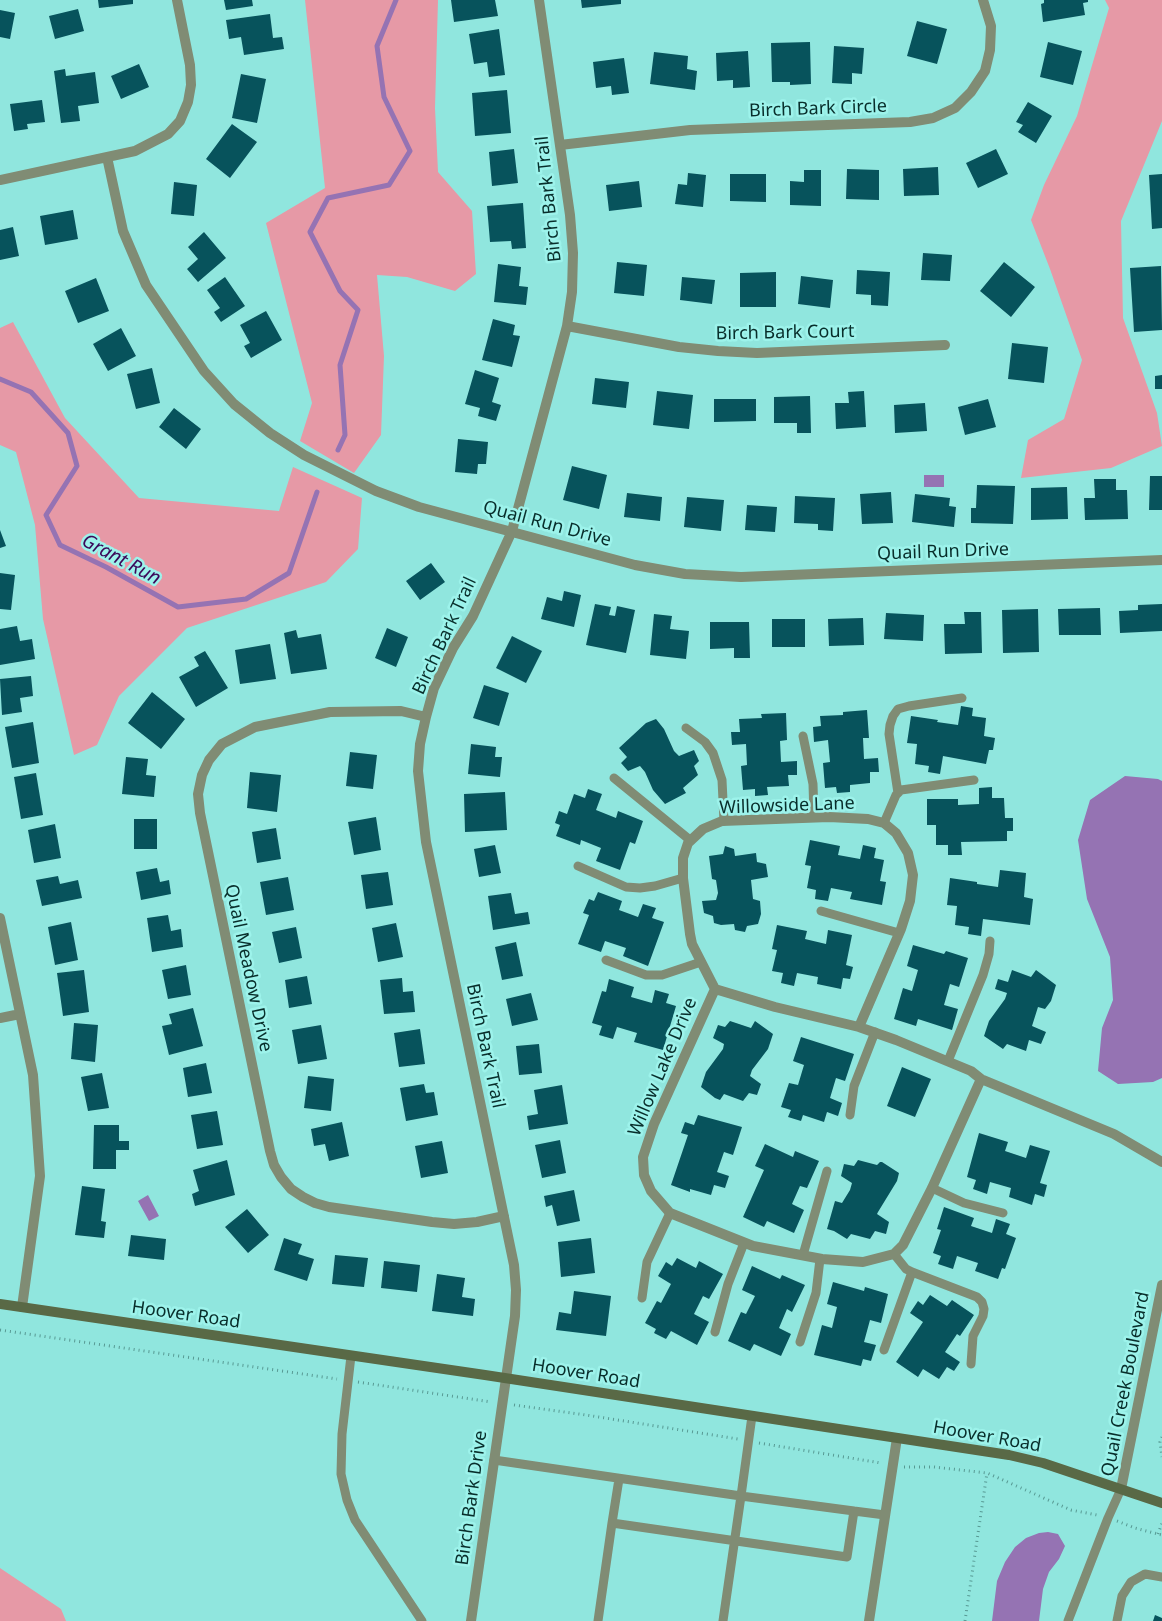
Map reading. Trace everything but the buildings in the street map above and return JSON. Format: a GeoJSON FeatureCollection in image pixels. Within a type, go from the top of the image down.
{"type":"FeatureCollection","features":[{"type":"Feature","properties":{"kind":"main road","name":"Hoover Road"},"geometry":{"type":"LineString","coordinates":[[0,1304],[1009,1455],[1043,1463],[1162,1503]]}},
{"type":"Feature","properties":{"kind":"street"},"geometry":{"type":"LineString","coordinates":[[0,180],[135,151],[168,134],[180,121],[188,102],[191,75],[177,0]]}},
{"type":"Feature","properties":{"kind":"street","name":"Birch Bark Trail"},"geometry":{"type":"LineString","coordinates":[[505,1379],[515,1316],[516,1290],[514,1265],[426,842],[418,772],[420,744],[434,688],[453,648],[473,616],[512,531],[567,326],[572,292],[573,253],[570,215],[539,0]]}},
{"type":"Feature","properties":{"kind":"street","name":"Birch Bark Circle"},"geometry":{"type":"LineString","coordinates":[[560,146],[690,130],[910,122],[933,118],[955,108],[971,92],[985,71],[990,50],[991,26],[983,0]]}},
{"type":"Feature","properties":{"kind":"street","name":"Quail Run Drive"},"geometry":{"type":"LineString","coordinates":[[107,157],[122,231],[146,285],[204,371],[234,404],[270,433],[304,455],[376,490],[419,507],[635,565],[694,575],[741,577],[1162,560]]}},
{"type":"Feature","properties":{"kind":"street","name":"Birch Bark Court"},"geometry":{"type":"LineString","coordinates":[[567,326],[679,347],[718,351],[757,352],[945,345]]}},
{"type":"Feature","properties":{"kind":"street","name":"Quail Meadow Drive"},"geometry":{"type":"LineString","coordinates":[[426,717],[401,711],[330,712],[255,727],[222,744],[209,760],[202,775],[198,794],[200,812],[270,1151],[274,1165],[281,1177],[302,1197],[329,1207],[454,1224],[477,1222],[504,1216]]}},
{"type":"Feature","properties":{"kind":"street","name":"Willowside Lane"},"geometry":{"type":"LineString","coordinates":[[690,840],[703,829],[724,821],[829,817],[868,819],[884,823]]}},
{"type":"Feature","properties":{"kind":"street"},"geometry":{"type":"LineString","coordinates":[[859,1027],[899,933],[910,901],[913,875],[908,853],[896,833],[884,823]]}},
{"type":"Feature","properties":{"kind":"street"},"geometry":{"type":"LineString","coordinates":[[690,840],[683,858],[683,891],[690,939],[714,989]]}},
{"type":"Feature","properties":{"kind":"street"},"geometry":{"type":"LineString","coordinates":[[0,918],[33,1075],[40,1176],[22,1307]]}},
{"type":"Feature","properties":{"kind":"street","name":"Willow Lake Drive"},"geometry":{"type":"LineString","coordinates":[[894,1254],[863,1262],[820,1259],[753,1246],[670,1213],[651,1191],[644,1175],[643,1157],[654,1124],[714,989],[775,1007],[875,1032],[948,1061],[971,1072],[980,1079],[1114,1134],[1162,1162]]}},
{"type":"Feature","properties":{"kind":"street"},"geometry":{"type":"LineString","coordinates":[[0,1018],[20,1014]]}},
{"type":"Feature","properties":{"kind":"street"},"geometry":{"type":"LineString","coordinates":[[894,1254],[903,1245],[932,1188],[980,1079]]}},
{"type":"Feature","properties":{"kind":"street","name":"Quail Creek Boulevard"},"geometry":{"type":"LineString","coordinates":[[1121,1489],[1162,1284]]}},
{"type":"Feature","properties":{"kind":"street","name":"Birch Bark Drive"},"geometry":{"type":"LineString","coordinates":[[471,1621],[505,1379]]}},
{"type":"Feature","properties":{"kind":"street"},"geometry":{"type":"LineString","coordinates":[[868,1621],[897,1438]]}},
{"type":"Feature","properties":{"kind":"lane"},"geometry":{"type":"LineString","coordinates":[[898,793],[889,734],[893,716],[898,709],[909,706],[962,698]]}},
{"type":"Feature","properties":{"kind":"lane"},"geometry":{"type":"LineString","coordinates":[[686,728],[705,742],[713,752],[722,780],[724,821]]}},
{"type":"Feature","properties":{"kind":"lane"},"geometry":{"type":"LineString","coordinates":[[803,736],[813,784],[814,817]]}},
{"type":"Feature","properties":{"kind":"lane"},"geometry":{"type":"LineString","coordinates":[[614,778],[690,840]]}},
{"type":"Feature","properties":{"kind":"lane"},"geometry":{"type":"LineString","coordinates":[[884,823],[901,790],[974,780]]}},
{"type":"Feature","properties":{"kind":"lane"},"geometry":{"type":"LineString","coordinates":[[578,866],[626,887],[655,886],[683,878]]}},
{"type":"Feature","properties":{"kind":"lane"},"geometry":{"type":"LineString","coordinates":[[821,911],[899,933]]}},
{"type":"Feature","properties":{"kind":"lane"},"geometry":{"type":"LineString","coordinates":[[948,1061],[983,975],[989,954],[990,941]]}},
{"type":"Feature","properties":{"kind":"lane"},"geometry":{"type":"LineString","coordinates":[[606,960],[646,975],[662,976],[701,962]]}},
{"type":"Feature","properties":{"kind":"lane"},"geometry":{"type":"LineString","coordinates":[[850,1115],[854,1086],[875,1032]]}},
{"type":"Feature","properties":{"kind":"lane"},"geometry":{"type":"LineString","coordinates":[[803,1255],[827,1171]]}},
{"type":"Feature","properties":{"kind":"lane"},"geometry":{"type":"LineString","coordinates":[[932,1188],[964,1203],[1003,1213]]}},
{"type":"Feature","properties":{"kind":"lane"},"geometry":{"type":"LineString","coordinates":[[642,1298],[647,1262],[670,1213]]}},
{"type":"Feature","properties":{"kind":"lane"},"geometry":{"type":"LineString","coordinates":[[715,1332],[728,1284],[744,1243]]}},
{"type":"Feature","properties":{"kind":"lane"},"geometry":{"type":"LineString","coordinates":[[894,1254],[906,1269],[977,1297],[982,1302],[983,1316],[973,1336],[971,1364]]}},
{"type":"Feature","properties":{"kind":"lane"},"geometry":{"type":"LineString","coordinates":[[800,1342],[816,1294],[820,1259]]}},
{"type":"Feature","properties":{"kind":"lane"},"geometry":{"type":"LineString","coordinates":[[884,1350],[912,1272]]}},
{"type":"Feature","properties":{"kind":"lane"},"geometry":{"type":"LineString","coordinates":[[351,1356],[342,1434],[341,1474],[347,1500],[355,1520],[422,1621]]}},
{"type":"Feature","properties":{"kind":"lane"},"geometry":{"type":"LineString","coordinates":[[723,1621],[752,1416]]}},
{"type":"Feature","properties":{"kind":"lane"},"geometry":{"type":"LineString","coordinates":[[494,1460],[618,1479],[885,1515]]}},
{"type":"Feature","properties":{"kind":"lane"},"geometry":{"type":"LineString","coordinates":[[598,1621],[618,1479]]}},
{"type":"Feature","properties":{"kind":"lane"},"geometry":{"type":"LineString","coordinates":[[1068,1621],[1121,1489]]}},
{"type":"Feature","properties":{"kind":"lane"},"geometry":{"type":"LineString","coordinates":[[612,1523],[847,1557],[854,1511]]}},
{"type":"Feature","properties":{"kind":"lane"},"geometry":{"type":"LineString","coordinates":[[1117,1621],[1122,1596],[1131,1582],[1146,1574],[1162,1577]]}},
{"type":"Feature","properties":{"kind":"path"},"geometry":{"type":"LineString","coordinates":[[1162,1437],[1160,1442],[1162,1457]]}},
{"type":"Feature","properties":{"kind":"path"},"geometry":{"type":"LineString","coordinates":[[965,1621],[987,1473],[1071,1510],[1108,1518],[1135,1528],[1160,1534],[1162,1523]]}},
{"type":"Feature","properties":{"kind":"shaded area"},"geometry":{"type":"Polygon","coordinates":[[[305,0],[438,0],[435,108],[438,172],[472,211],[476,274],[455,291],[407,277],[377,275],[384,356],[381,435],[354,473],[300,441],[312,403],[266,223],[325,188],[305,0]]]}},
{"type":"Feature","properties":{"kind":"shaded area"},"geometry":{"type":"Polygon","coordinates":[[[1105,0],[1162,0],[1162,121],[1121,221],[1123,318],[1157,413],[1162,446],[1111,468],[1021,478],[1028,440],[1064,419],[1082,360],[1031,220],[1044,185],[1077,116],[1109,8],[1105,0]]]}},
{"type":"Feature","properties":{"kind":"shaded area"},"geometry":{"type":"Polygon","coordinates":[[[13,322],[65,418],[139,498],[279,511],[293,467],[362,498],[358,549],[326,582],[187,628],[119,696],[97,745],[74,755],[43,619],[35,525],[16,452],[0,445],[0,328],[13,322]]]}},
{"type":"Feature","properties":{"kind":"shaded area"},"geometry":{"type":"Polygon","coordinates":[[[924,475],[944,475],[944,487],[924,487],[924,475]]]}},
{"type":"Feature","properties":{"kind":"shaded area"},"geometry":{"type":"Polygon","coordinates":[[[1125,776],[1162,781],[1162,1078],[1153,1082],[1118,1084],[1098,1071],[1102,1028],[1113,1000],[1110,957],[1087,899],[1078,840],[1090,800],[1125,776]]]}},
{"type":"Feature","properties":{"kind":"shaded area"},"geometry":{"type":"Polygon","coordinates":[[[148,1195],[159,1216],[149,1221],[138,1201],[148,1195]]]}},
{"type":"Feature","properties":{"kind":"shaded area"},"geometry":{"type":"Polygon","coordinates":[[[1048,1532],[1058,1534],[1065,1546],[1059,1559],[1049,1572],[1043,1589],[1039,1621],[992,1621],[997,1581],[1005,1562],[1015,1547],[1026,1538],[1048,1532]]]}},
{"type":"Feature","properties":{"kind":"shaded area"},"geometry":{"type":"Polygon","coordinates":[[[0,1568],[61,1609],[66,1621],[0,1621],[0,1568]]]}},
{"type":"Feature","properties":{"kind":"waterway","name":"Grant Run"},"geometry":{"type":"LineString","coordinates":[[338,450],[345,435],[340,365],[358,310],[340,291],[310,232],[328,198],[389,185],[410,151],[384,97],[377,46],[396,0]]}},
{"type":"Feature","properties":{"kind":"waterway","name":"Grant Run"},"geometry":{"type":"LineString","coordinates":[[0,379],[31,392],[68,433],[77,466],[46,515],[60,545],[106,567],[178,607],[246,599],[289,573],[317,492]]}}]}
